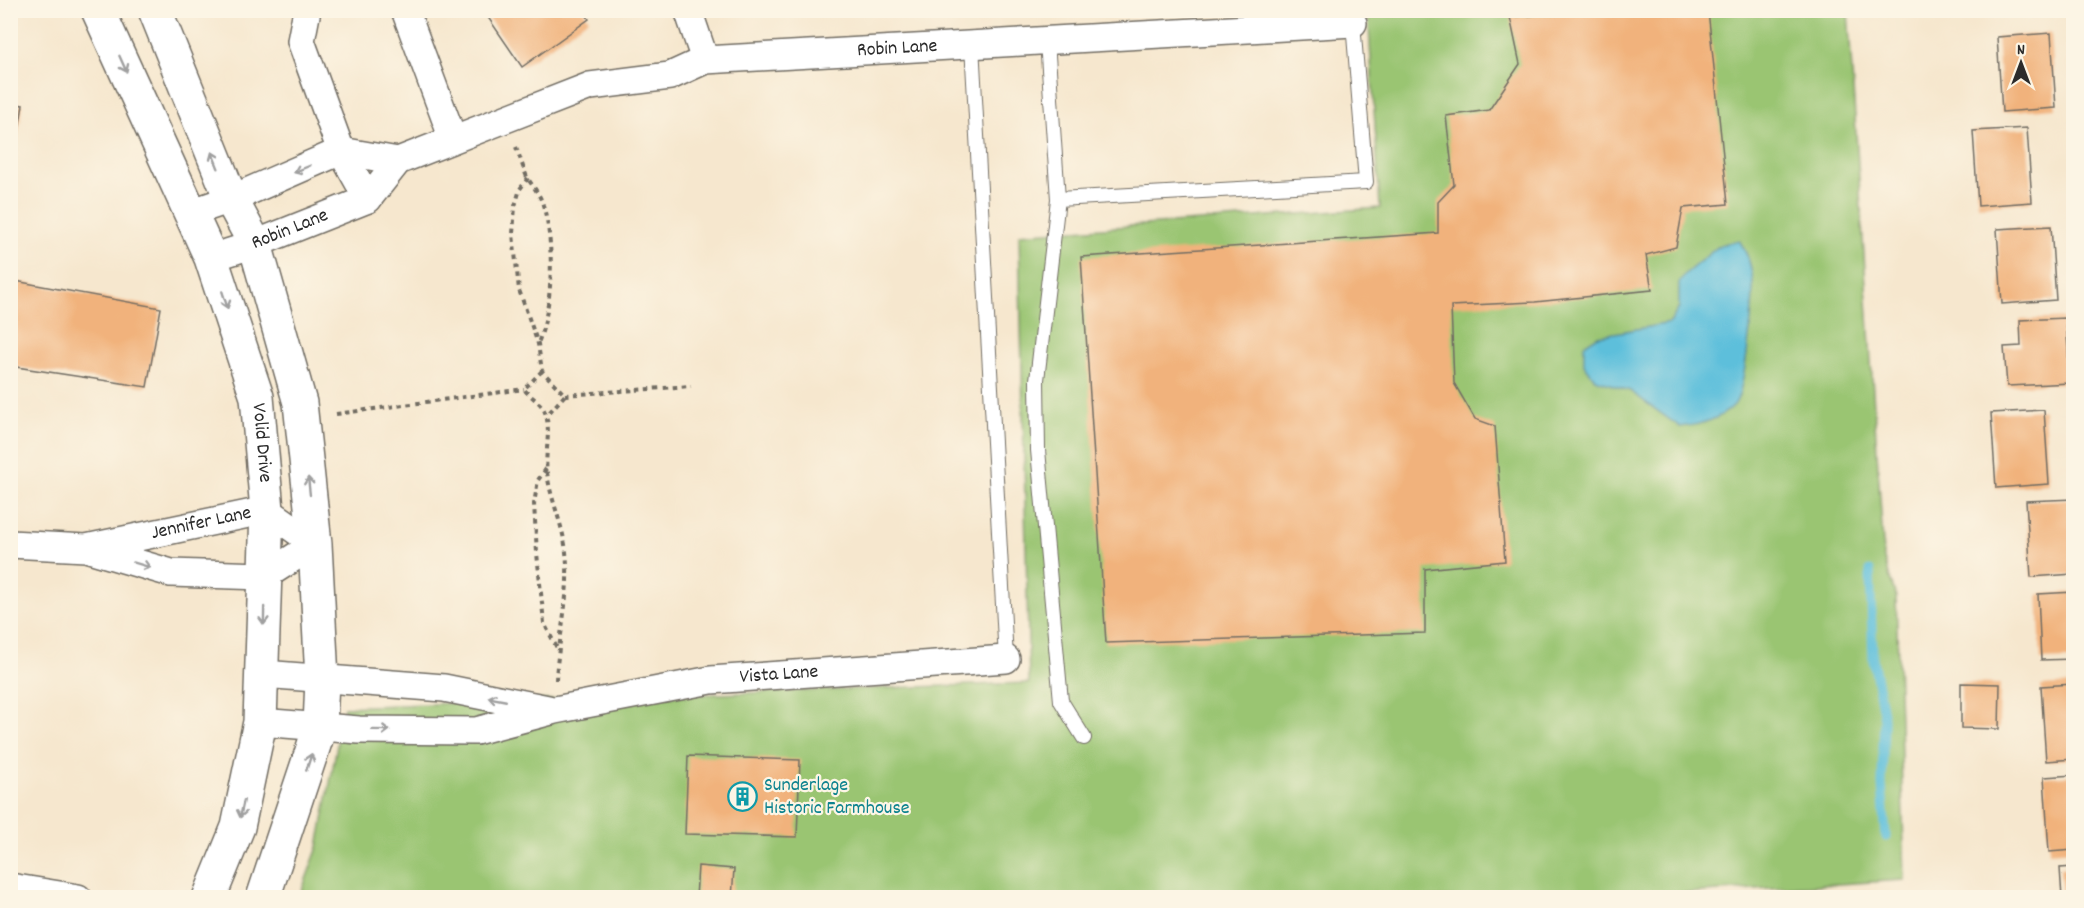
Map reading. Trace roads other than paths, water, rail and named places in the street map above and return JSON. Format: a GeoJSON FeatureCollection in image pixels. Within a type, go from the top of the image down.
{"type":"FeatureCollection","features":[{"type":"Feature","properties":{"kind":"street","name":"Volid Drive"},"geometry":{"type":"LineString","coordinates":[[98,10],[211,258],[257,397],[267,510],[260,722],[238,827],[209,897]]}},
{"type":"Feature","properties":{"kind":"street","name":"Volid Drive"},"geometry":{"type":"LineString","coordinates":[[156,10],[231,199],[255,244],[300,404],[315,544],[322,679],[320,727],[263,897]]}},
{"type":"Feature","properties":{"kind":"street"},"geometry":{"type":"LineString","coordinates":[[307,10],[302,41],[341,152],[368,199]]}},
{"type":"Feature","properties":{"kind":"street"},"geometry":{"type":"LineString","coordinates":[[405,10],[453,139]]}},
{"type":"Feature","properties":{"kind":"street"},"geometry":{"type":"LineString","coordinates":[[688,10],[705,60]]}},
{"type":"Feature","properties":{"kind":"street","name":"Robin Lane"},"geometry":{"type":"LineString","coordinates":[[211,258],[255,244],[368,199],[398,161],[590,86],[670,76],[705,60],[1353,23]]}},
{"type":"Feature","properties":{"kind":"street"},"geometry":{"type":"LineString","coordinates":[[190,213],[231,199],[341,152],[398,161]]}},
{"type":"Feature","properties":{"kind":"street","name":"Jennifer Lane"},"geometry":{"type":"LineString","coordinates":[[86,548],[267,510],[315,544]]}},
{"type":"Feature","properties":{"kind":"street","name":"Jennifer Lane"},"geometry":{"type":"LineString","coordinates":[[10,544],[86,548],[171,573],[265,576]]}},
{"type":"Feature","properties":{"kind":"street"},"geometry":{"type":"LineString","coordinates":[[265,576],[315,544]]}},
{"type":"Feature","properties":{"kind":"street","name":"Vista Lane"},"geometry":{"type":"LineString","coordinates":[[260,722],[320,727],[476,731],[555,710],[711,680],[1006,658]]}},
{"type":"Feature","properties":{"kind":"street","name":"Vista Lane"},"geometry":{"type":"LineString","coordinates":[[263,674],[444,688],[555,710]]}},
{"type":"Feature","properties":{"kind":"street"},"geometry":{"type":"LineString","coordinates":[[10,887],[42,894],[78,897]]}},
{"type":"Feature","properties":{"kind":"lane"},"geometry":{"type":"LineString","coordinates":[[1058,199],[1366,182],[1353,23]]}},
{"type":"Feature","properties":{"kind":"lane"},"geometry":{"type":"LineString","coordinates":[[1047,41],[1058,199],[1037,380],[1038,450],[1061,701],[1084,738]]}},
{"type":"Feature","properties":{"kind":"lane"},"geometry":{"type":"LineString","coordinates":[[972,45],[1006,658]]}},
{"type":"Feature","properties":{"kind":"water"},"geometry":{"type":"Polygon","coordinates":[[[1739,240],[1749,263],[1753,287],[1745,368],[1742,385],[1734,405],[1709,421],[1680,427],[1630,391],[1595,379],[1584,364],[1584,345],[1598,336],[1670,323],[1679,308],[1679,283],[1685,274],[1720,245],[1739,240]]]}},
{"type":"Feature","properties":{"kind":"waterway"},"geometry":{"type":"LineString","coordinates":[[1870,571],[1873,659],[1884,719],[1882,784],[1886,837]]}},
{"type":"Feature","properties":{"kind":"place","name":"Sunderlage Historic Farmhouse"},"geometry":{"type":"Point","coordinates":[743,797]}}]}
